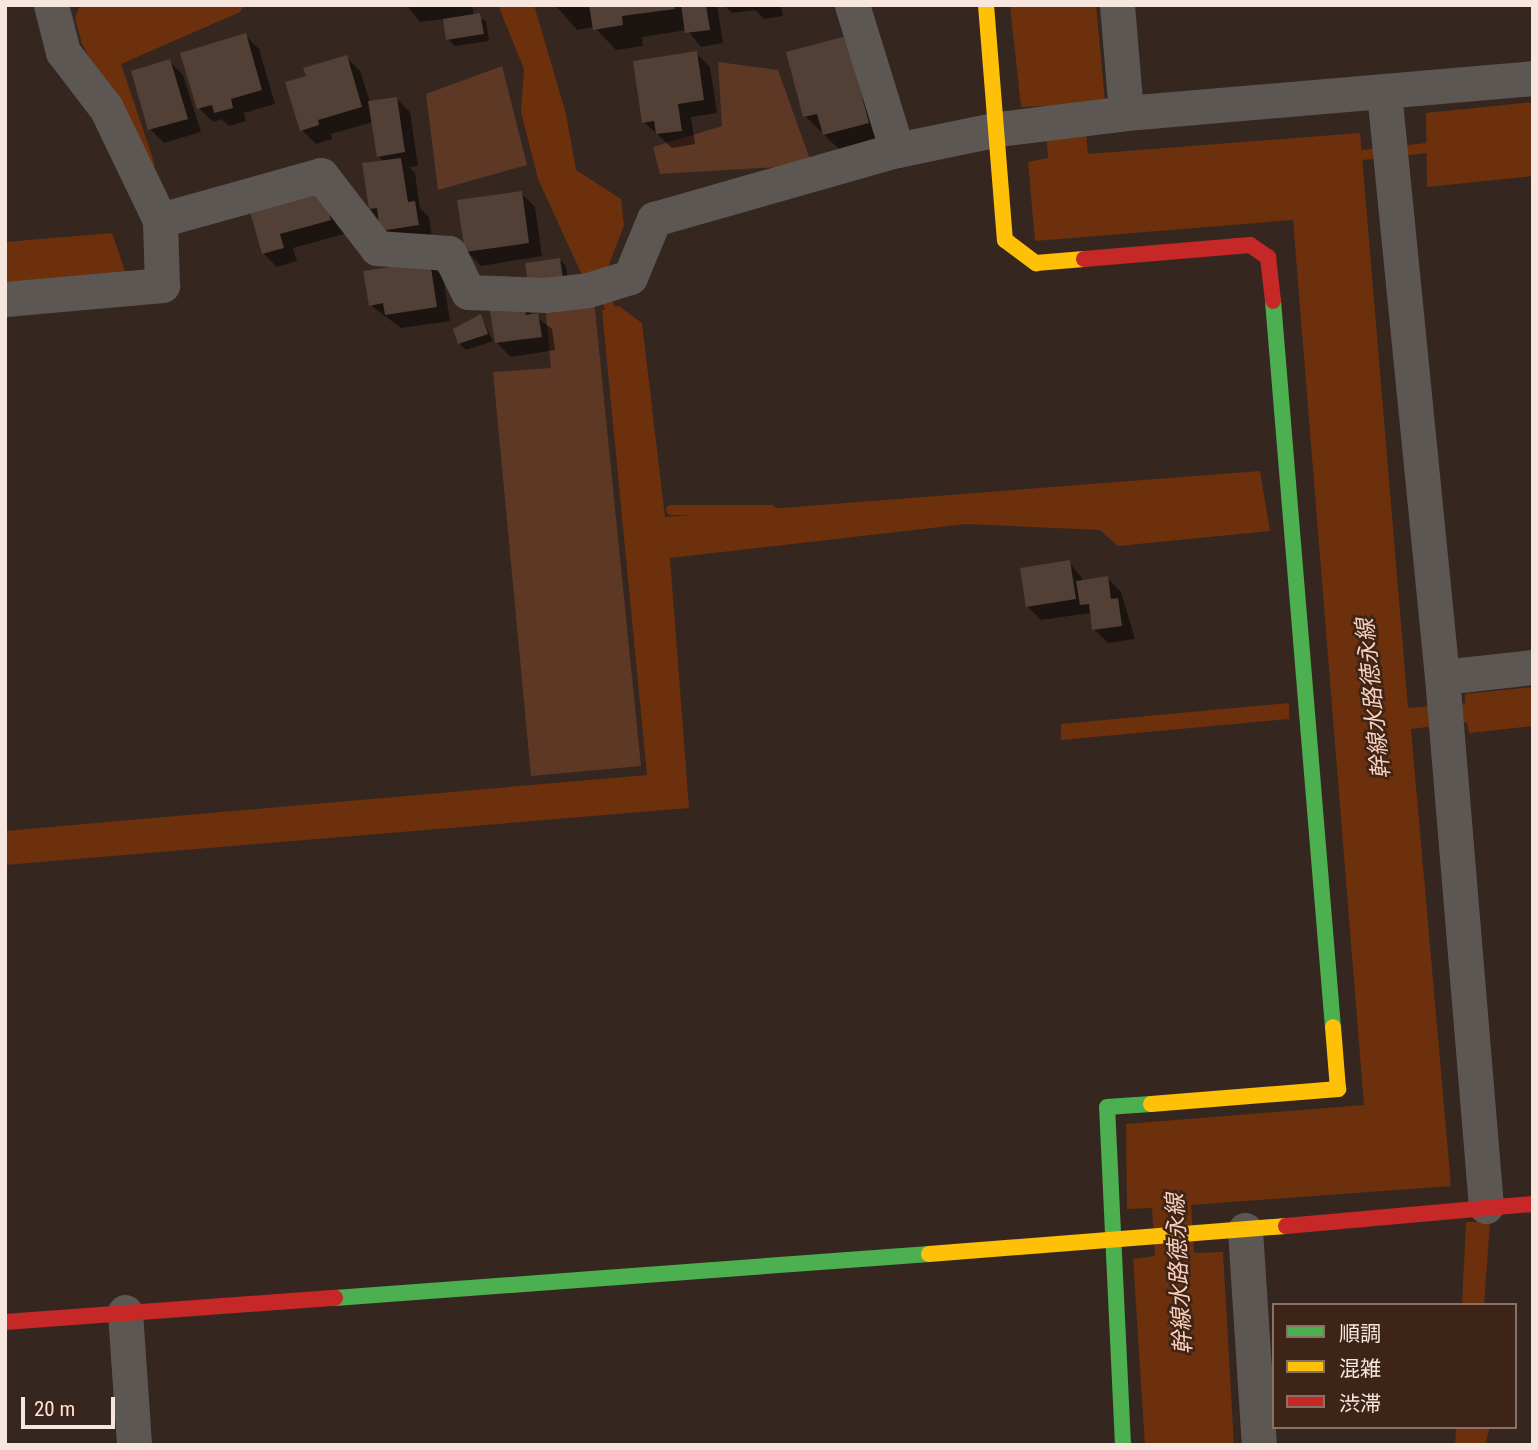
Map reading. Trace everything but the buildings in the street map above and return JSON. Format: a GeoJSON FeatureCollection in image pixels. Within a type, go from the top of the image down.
{"type":"FeatureCollection","features":[{"type":"Feature","properties":{"kind":"street"},"geometry":{"type":"LineString","coordinates":[[5,299],[162,285],[160,220],[106,108],[63,52],[51,5]]}},
{"type":"Feature","properties":{"kind":"street"},"geometry":{"type":"LineString","coordinates":[[852,5],[897,150]]}},
{"type":"Feature","properties":{"kind":"street"},"geometry":{"type":"LineString","coordinates":[[986,5],[1015,127],[1005,240],[1036,263],[1251,245],[1268,257],[1291,483],[1338,1089],[1107,1107],[1123,1445]]}},
{"type":"Feature","properties":{"kind":"street"},"geometry":{"type":"LineString","coordinates":[[1110,115],[1117,5]]}},
{"type":"Feature","properties":{"kind":"street"},"geometry":{"type":"LineString","coordinates":[[160,220],[321,176],[377,248],[449,253],[468,292],[545,295],[588,290],[629,277],[654,219],[897,150],[1015,127],[1110,115],[1533,78]]}},
{"type":"Feature","properties":{"kind":"street"},"geometry":{"type":"LineString","coordinates":[[1384,92],[1444,702],[1486,1206]]}},
{"type":"Feature","properties":{"kind":"street"},"geometry":{"type":"LineString","coordinates":[[1444,702],[1533,667]]}},
{"type":"Feature","properties":{"kind":"street"},"geometry":{"type":"LineString","coordinates":[[5,1321],[1112,1241],[1144,1236],[1245,1230],[1486,1206],[1533,1204]]}},
{"type":"Feature","properties":{"kind":"street"},"geometry":{"type":"LineString","coordinates":[[1245,1230],[1259,1445]]}},
{"type":"Feature","properties":{"kind":"street"},"geometry":{"type":"LineString","coordinates":[[125,1312],[134,1445]]}},
{"type":"Feature","properties":{"kind":"shaded area"},"geometry":{"type":"Polygon","coordinates":[[[718,62],[778,70],[812,165],[660,174],[653,147],[722,126],[718,62]]]}},
{"type":"Feature","properties":{"kind":"shaded area"},"geometry":{"type":"Polygon","coordinates":[[[502,66],[527,165],[438,190],[426,94],[502,66]]]}},
{"type":"Feature","properties":{"kind":"shaded area"},"geometry":{"type":"Polygon","coordinates":[[[594,300],[641,766],[531,776],[493,372],[551,368],[545,304],[594,300]]]}},
{"type":"Feature","properties":{"kind":"water"},"geometry":{"type":"Polygon","coordinates":[[[80,5],[244,5],[240,12],[121,64],[155,165],[151,169],[82,44],[75,18],[80,5]]]}},
{"type":"Feature","properties":{"kind":"water"},"geometry":{"type":"Polygon","coordinates":[[[498,5],[534,5],[566,114],[576,170],[621,199],[624,225],[607,270],[583,277],[538,179],[521,112],[524,69],[498,5]]]}},
{"type":"Feature","properties":{"kind":"water","name":"幹線水路徳永線"},"geometry":{"type":"Polygon","coordinates":[[[1010,5],[1096,5],[1105,101],[1083,103],[1088,154],[1360,133],[1408,708],[1465,703],[1465,694],[1533,687],[1533,726],[1469,733],[1467,722],[1411,729],[1451,1186],[1191,1205],[1194,1253],[1223,1252],[1234,1445],[1145,1445],[1133,1259],[1155,1256],[1152,1208],[1127,1209],[1126,1124],[1364,1105],[1293,220],[1035,241],[1028,162],[1048,158],[1044,106],[1021,107],[1010,5]]]}},
{"type":"Feature","properties":{"kind":"water"},"geometry":{"type":"Polygon","coordinates":[[[1533,102],[1533,176],[1427,187],[1426,113],[1533,102]]]}},
{"type":"Feature","properties":{"kind":"water"},"geometry":{"type":"Polygon","coordinates":[[[112,233],[126,274],[5,284],[5,242],[112,233]]]}},
{"type":"Feature","properties":{"kind":"water"},"geometry":{"type":"Polygon","coordinates":[[[619,306],[642,323],[665,517],[1260,471],[1270,531],[1118,546],[1100,530],[966,524],[670,558],[689,808],[5,865],[5,831],[647,775],[602,310],[619,306]]]}},
{"type":"Feature","properties":{"kind":"water"},"geometry":{"type":"Polygon","coordinates":[[[1289,703],[1289,719],[1061,740],[1061,724],[1289,703]]]}},
{"type":"Feature","properties":{"kind":"water"},"geometry":{"type":"Polygon","coordinates":[[[1466,1222],[1490,1222],[1484,1303],[1462,1303],[1466,1222]]]}},
{"type":"Feature","properties":{"kind":"water"},"geometry":{"type":"Polygon","coordinates":[[[1456,1429],[1489,1429],[1485,1445],[1455,1445],[1456,1429]]]}},
{"type":"Feature","properties":{"kind":"waterway"},"geometry":{"type":"LineString","coordinates":[[1362,155],[1427,148]]}},
{"type":"Feature","properties":{"kind":"waterway"},"geometry":{"type":"LineString","coordinates":[[602,290],[610,308]]}},
{"type":"Feature","properties":{"kind":"waterway"},"geometry":{"type":"LineString","coordinates":[[671,510],[771,510]]}},
{"type":"Feature","properties":{"kind":"traffic: fast"},"geometry":{"type":"LineString","coordinates":[[1273,301],[1333,1027]]}},
{"type":"Feature","properties":{"kind":"traffic: fast"},"geometry":{"type":"LineString","coordinates":[[1123,1445],[1107,1107],[1151,1104]]}},
{"type":"Feature","properties":{"kind":"traffic: fast"},"geometry":{"type":"LineString","coordinates":[[335,1298],[929,1254]]}},
{"type":"Feature","properties":{"kind":"traffic: slow"},"geometry":{"type":"LineString","coordinates":[[986,5],[1005,240],[1036,263],[1084,259]]}},
{"type":"Feature","properties":{"kind":"traffic: slow"},"geometry":{"type":"LineString","coordinates":[[1151,1104],[1338,1089],[1333,1027]]}},
{"type":"Feature","properties":{"kind":"traffic: slow"},"geometry":{"type":"LineString","coordinates":[[929,1254],[1286,1226]]}},
{"type":"Feature","properties":{"kind":"traffic: jam"},"geometry":{"type":"LineString","coordinates":[[1084,259],[1250,245],[1268,257],[1273,301]]}},
{"type":"Feature","properties":{"kind":"traffic: jam"},"geometry":{"type":"LineString","coordinates":[[1286,1226],[1533,1204]]}},
{"type":"Feature","properties":{"kind":"traffic: jam"},"geometry":{"type":"LineString","coordinates":[[5,1322],[335,1298]]}}]}
